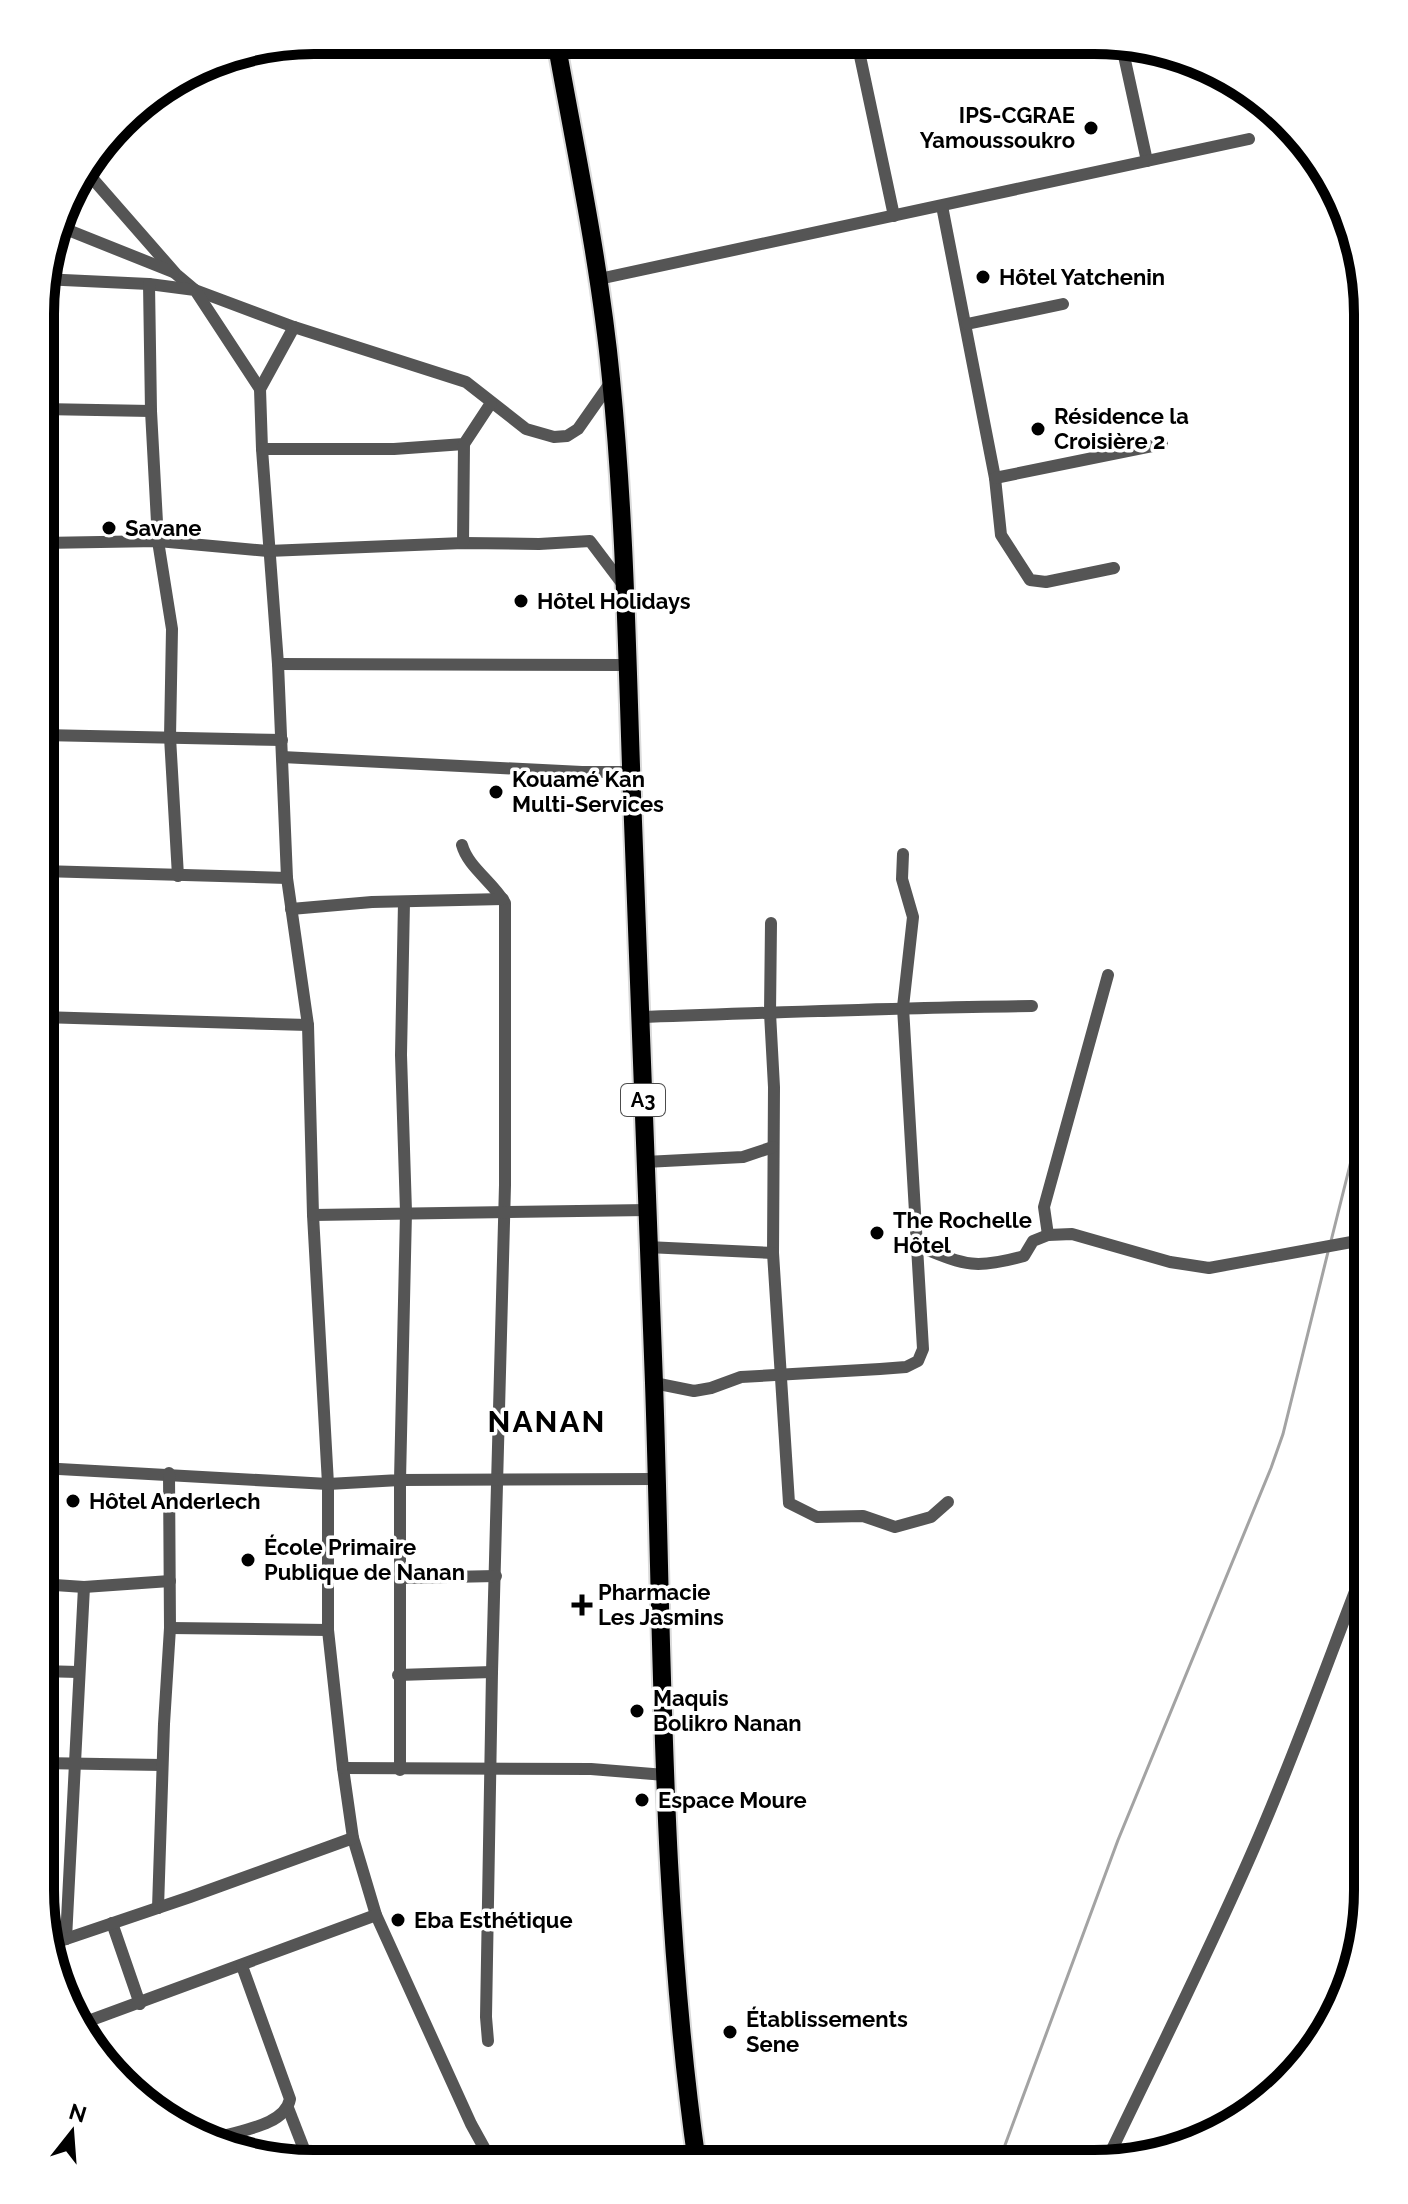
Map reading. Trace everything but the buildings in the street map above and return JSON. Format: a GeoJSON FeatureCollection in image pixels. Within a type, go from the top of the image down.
{"type":"FeatureCollection","features":[{"type":"Feature","properties":{"kind":"highway","name":"A3"},"geometry":{"type":"LineString","coordinates":[[558,54],[599,279],[611,382],[624,586],[654,1383],[665,1775],[678,2001],[695,2150]]}},
{"type":"Feature","properties":{"kind":"street"},"geometry":{"type":"LineString","coordinates":[[860,54],[894,216]]}},
{"type":"Feature","properties":{"kind":"street"},"geometry":{"type":"LineString","coordinates":[[1124,56],[1147,161]]}},
{"type":"Feature","properties":{"kind":"street"},"geometry":{"type":"LineString","coordinates":[[599,279],[1249,139]]}},
{"type":"Feature","properties":{"kind":"street"},"geometry":{"type":"LineString","coordinates":[[92,179],[176,274],[195,290],[260,389]]}},
{"type":"Feature","properties":{"kind":"street"},"geometry":{"type":"LineString","coordinates":[[942,206],[995,478],[1001,535],[1030,580],[1046,582],[1114,568]]}},
{"type":"Feature","properties":{"kind":"street"},"geometry":{"type":"LineString","coordinates":[[68,230],[176,274]]}},
{"type":"Feature","properties":{"kind":"street"},"geometry":{"type":"LineString","coordinates":[[56,280],[149,284],[195,290],[294,327],[466,382],[526,429],[554,437],[567,436],[578,429],[611,382]]}},
{"type":"Feature","properties":{"kind":"street"},"geometry":{"type":"LineString","coordinates":[[149,284],[151,411],[158,541],[172,629],[170,737],[178,876]]}},
{"type":"Feature","properties":{"kind":"street"},"geometry":{"type":"LineString","coordinates":[[967,324],[1063,304]]}},
{"type":"Feature","properties":{"kind":"street"},"geometry":{"type":"LineString","coordinates":[[294,327],[260,389],[268,551],[278,664],[287,878],[308,1025],[313,1215],[328,1484],[328,1630],[353,1838],[376,1915],[485,2150]]}},
{"type":"Feature","properties":{"kind":"street"},"geometry":{"type":"LineString","coordinates":[[463,543],[464,444],[491,403]]}},
{"type":"Feature","properties":{"kind":"street"},"geometry":{"type":"LineString","coordinates":[[54,409],[151,411]]}},
{"type":"Feature","properties":{"kind":"street"},"geometry":{"type":"LineString","coordinates":[[262,449],[394,449],[464,444]]}},
{"type":"Feature","properties":{"kind":"street"},"geometry":{"type":"LineString","coordinates":[[995,478],[1162,444]]}},
{"type":"Feature","properties":{"kind":"street"},"geometry":{"type":"LineString","coordinates":[[54,543],[158,541],[268,551],[590,541],[624,586]]}},
{"type":"Feature","properties":{"kind":"street"},"geometry":{"type":"LineString","coordinates":[[278,664],[627,665]]}},
{"type":"Feature","properties":{"kind":"street"},"geometry":{"type":"LineString","coordinates":[[54,735],[282,740]]}},
{"type":"Feature","properties":{"kind":"street"},"geometry":{"type":"LineString","coordinates":[[282,757],[631,772]]}},
{"type":"Feature","properties":{"kind":"street"},"geometry":{"type":"LineString","coordinates":[[462,845],[466,859],[494,885],[505,903],[504,1213],[492,1672],[488,2041]]}},
{"type":"Feature","properties":{"kind":"street"},"geometry":{"type":"LineString","coordinates":[[654,1383],[694,1391],[741,1377],[906,1367],[918,1361],[923,1349],[903,1007],[913,917],[902,879],[903,854]]}},
{"type":"Feature","properties":{"kind":"street"},"geometry":{"type":"LineString","coordinates":[[54,871],[287,878]]}},
{"type":"Feature","properties":{"kind":"street"},"geometry":{"type":"LineString","coordinates":[[291,909],[503,899]]}},
{"type":"Feature","properties":{"kind":"street"},"geometry":{"type":"LineString","coordinates":[[400,1770],[400,1480],[406,1212],[401,1055],[404,902]]}},
{"type":"Feature","properties":{"kind":"street"},"geometry":{"type":"LineString","coordinates":[[771,923],[773,1253],[789,1503],[817,1517],[863,1516],[895,1527],[931,1517],[948,1502]]}},
{"type":"Feature","properties":{"kind":"street"},"geometry":{"type":"LineString","coordinates":[[1048,1235],[1044,1207],[1108,975]]}},
{"type":"Feature","properties":{"kind":"street"},"geometry":{"type":"LineString","coordinates":[[640,1017],[903,1007],[1032,1006]]}},
{"type":"Feature","properties":{"kind":"street"},"geometry":{"type":"LineString","coordinates":[[54,1017],[308,1025]]}},
{"type":"Feature","properties":{"kind":"street"},"geometry":{"type":"LineString","coordinates":[[645,1162],[743,1157],[773,1147]]}},
{"type":"Feature","properties":{"kind":"street"},"geometry":{"type":"LineString","coordinates":[[313,1215],[648,1210]]}},
{"type":"Feature","properties":{"kind":"street"},"geometry":{"type":"LineString","coordinates":[[918,1246],[961,1264],[993,1264],[1024,1256],[1033,1241],[1048,1235],[1072,1234],[1170,1262],[1209,1268],[1353,1242]]}},
{"type":"Feature","properties":{"kind":"street"},"geometry":{"type":"LineString","coordinates":[[647,1247],[773,1253]]}},
{"type":"Feature","properties":{"kind":"street"},"geometry":{"type":"LineString","coordinates":[[54,1469],[328,1484],[400,1480],[656,1479]]}},
{"type":"Feature","properties":{"kind":"street"},"geometry":{"type":"LineString","coordinates":[[158,1908],[170,1628],[169,1473]]}},
{"type":"Feature","properties":{"kind":"street"},"geometry":{"type":"LineString","coordinates":[[401,1578],[496,1576]]}},
{"type":"Feature","properties":{"kind":"street"},"geometry":{"type":"LineString","coordinates":[[54,1585],[84,1587],[170,1581]]}},
{"type":"Feature","properties":{"kind":"street"},"geometry":{"type":"LineString","coordinates":[[66,1939],[84,1587]]}},
{"type":"Feature","properties":{"kind":"street"},"geometry":{"type":"LineString","coordinates":[[1112,2149],[1255,1847],[1320,1690],[1353,1599]]}},
{"type":"Feature","properties":{"kind":"street"},"geometry":{"type":"LineString","coordinates":[[170,1628],[328,1630]]}},
{"type":"Feature","properties":{"kind":"street"},"geometry":{"type":"LineString","coordinates":[[54,1671],[78,1672]]}},
{"type":"Feature","properties":{"kind":"street"},"geometry":{"type":"LineString","coordinates":[[398,1675],[492,1672]]}},
{"type":"Feature","properties":{"kind":"street"},"geometry":{"type":"LineString","coordinates":[[54,1763],[162,1765]]}},
{"type":"Feature","properties":{"kind":"street"},"geometry":{"type":"LineString","coordinates":[[343,1768],[591,1769],[665,1775]]}},
{"type":"Feature","properties":{"kind":"street"},"geometry":{"type":"LineString","coordinates":[[59,1941],[353,1838]]}},
{"type":"Feature","properties":{"kind":"street"},"geometry":{"type":"LineString","coordinates":[[90,2021],[376,1915]]}},
{"type":"Feature","properties":{"kind":"street"},"geometry":{"type":"LineString","coordinates":[[112,1923],[140,2004]]}},
{"type":"Feature","properties":{"kind":"street"},"geometry":{"type":"LineString","coordinates":[[228,2134],[281,2117],[290,2099],[242,1966]]}},
{"type":"Feature","properties":{"kind":"street"},"geometry":{"type":"LineString","coordinates":[[288,2108],[304,2149]]}},
{"type":"Feature","properties":{"kind":"waterway"},"geometry":{"type":"LineString","coordinates":[[1331,1241],[1353,1151]]}},
{"type":"Feature","properties":{"kind":"waterway"},"geometry":{"type":"LineString","coordinates":[[1003,2150],[1118,1840],[1271,1468],[1283,1434],[1328,1252]]}},
{"type":"Feature","properties":{"kind":"place","name":"IPS-CGRAE Yamoussoukro"},"geometry":{"type":"Point","coordinates":[1091,128]}},
{"type":"Feature","properties":{"kind":"place","name":"Hôtel Yatchenin"},"geometry":{"type":"Point","coordinates":[983,277]}},
{"type":"Feature","properties":{"kind":"place","name":"Résidence la Croisière 2"},"geometry":{"type":"Point","coordinates":[1038,429]}},
{"type":"Feature","properties":{"kind":"place","name":"Savane"},"geometry":{"type":"Point","coordinates":[109,528]}},
{"type":"Feature","properties":{"kind":"place","name":"Hôtel Holidays"},"geometry":{"type":"Point","coordinates":[521,601]}},
{"type":"Feature","properties":{"kind":"place","name":"Kouamé Kan Multi-Services"},"geometry":{"type":"Point","coordinates":[496,792]}},
{"type":"Feature","properties":{"kind":"place","name":"The Rochelle Hôtel"},"geometry":{"type":"Point","coordinates":[877,1233]}},
{"type":"Feature","properties":{"kind":"place","name":"Hôtel Anderlech"},"geometry":{"type":"Point","coordinates":[73,1501]}},
{"type":"Feature","properties":{"kind":"place","name":"École Primaire Publique de Nanan"},"geometry":{"type":"Point","coordinates":[248,1560]}},
{"type":"Feature","properties":{"kind":"place","name":"Pharmacie Les Jasmins"},"geometry":{"type":"Point","coordinates":[582,1605]}},
{"type":"Feature","properties":{"kind":"place","name":"Maquis Bolikro Nanan"},"geometry":{"type":"Point","coordinates":[637,1711]}},
{"type":"Feature","properties":{"kind":"place","name":"Espace Moure"},"geometry":{"type":"Point","coordinates":[642,1800]}},
{"type":"Feature","properties":{"kind":"place","name":"Eba Esthétique"},"geometry":{"type":"Point","coordinates":[398,1920]}},
{"type":"Feature","properties":{"kind":"place","name":"Établissements Sene"},"geometry":{"type":"Point","coordinates":[730,2032]}},
{"type":"Feature","properties":{"kind":"district","name":"NANAN"},"geometry":{"type":"Point","coordinates":[547,1421]}}]}
